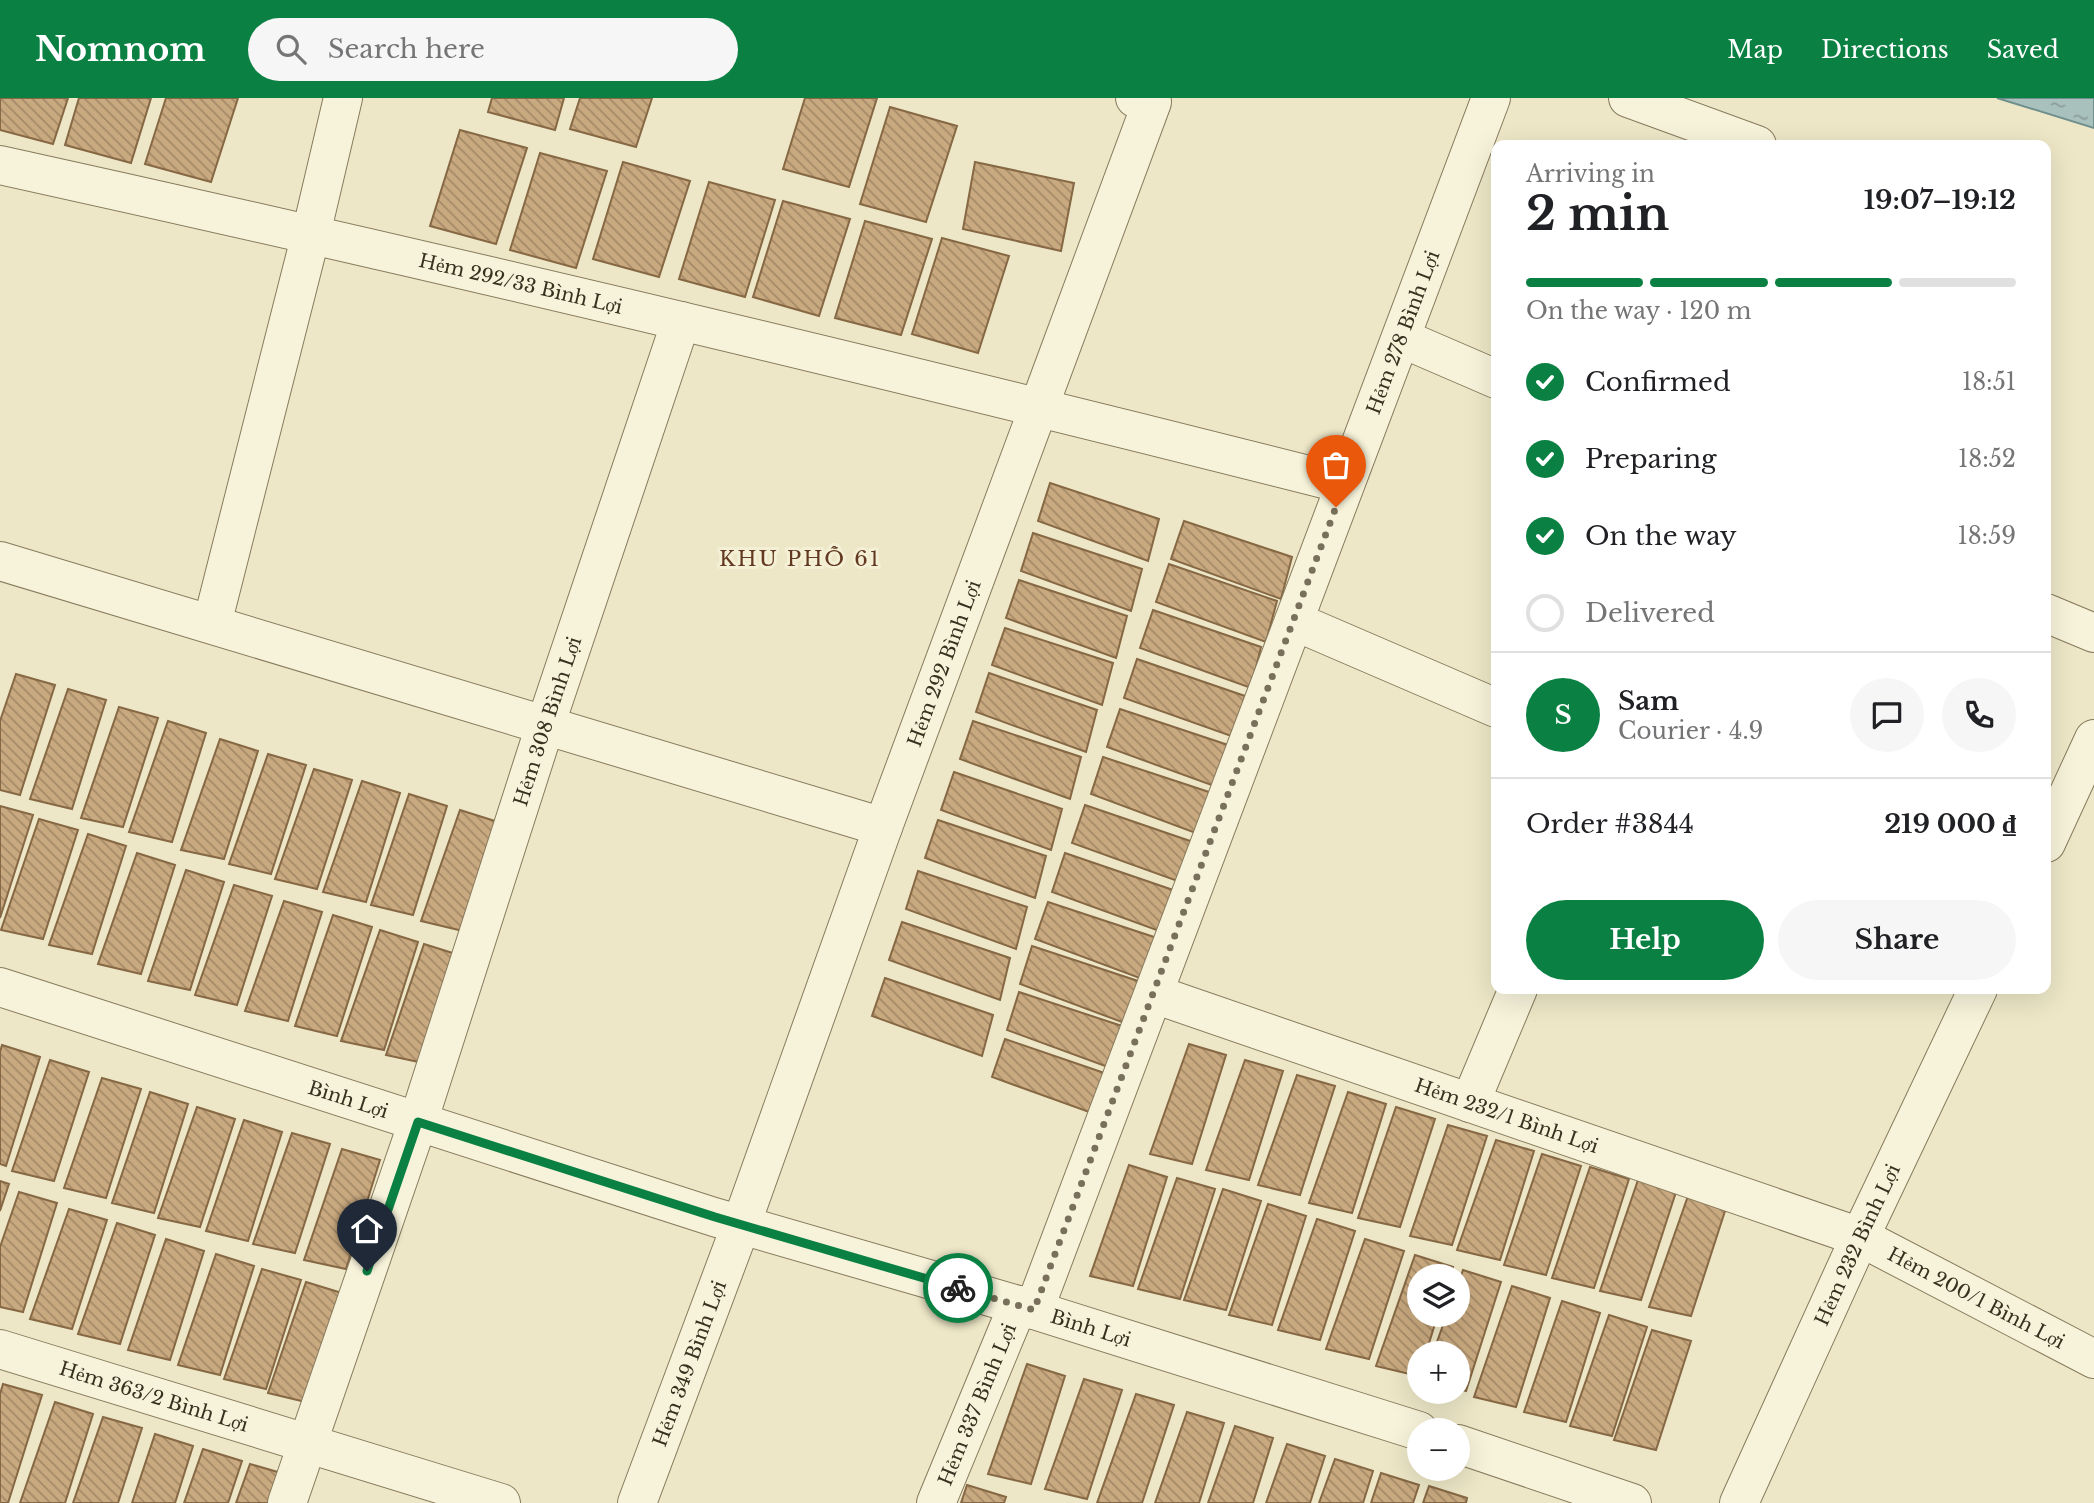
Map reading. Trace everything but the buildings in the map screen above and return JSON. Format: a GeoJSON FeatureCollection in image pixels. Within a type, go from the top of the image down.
{"type":"FeatureCollection","features":[{"type":"Feature","properties":{"kind":"street"},"geometry":{"type":"LineString","coordinates":[[212,625],[343,98]]}},
{"type":"Feature","properties":{"kind":"street"},"geometry":{"type":"LineString","coordinates":[[1628,98],[1743,140]]}},
{"type":"Feature","properties":{"kind":"street","name":"Hẻm 292 Bình Lợi"},"geometry":{"type":"LineString","coordinates":[[741,1224],[883,827],[1040,407],[1144,100]]}},
{"type":"Feature","properties":{"kind":"street","name":"Hẻm 278 Bình Lợi"},"geometry":{"type":"LineString","coordinates":[[1026,1308],[1154,994],[1490,100]]}},
{"type":"Feature","properties":{"kind":"street","name":"Hẻm 292/33 Bình Lợi"},"geometry":{"type":"LineString","coordinates":[[0,165],[311,233],[1040,407],[1344,484]]}},
{"type":"Feature","properties":{"kind":"street","name":"Hẻm 308 Bình Lợi"},"geometry":{"type":"LineString","coordinates":[[287,1503],[418,1122],[545,726],[681,321]]}},
{"type":"Feature","properties":{"kind":"street"},"geometry":{"type":"LineString","coordinates":[[1401,338],[1491,377]]}},
{"type":"Feature","properties":{"kind":"street"},"geometry":{"type":"LineString","coordinates":[[0,561],[883,827]]}},
{"type":"Feature","properties":{"kind":"street"},"geometry":{"type":"LineString","coordinates":[[2051,615],[2094,633]]}},
{"type":"Feature","properties":{"kind":"street"},"geometry":{"type":"LineString","coordinates":[[1294,621],[1491,706]]}},
{"type":"Feature","properties":{"kind":"street"},"geometry":{"type":"LineString","coordinates":[[2051,832],[2094,739]]}},
{"type":"Feature","properties":{"kind":"street","name":"Bình Lợi"},"geometry":{"type":"LineString","coordinates":[[0,987],[741,1224],[1026,1308],[1407,1427]]}},
{"type":"Feature","properties":{"kind":"street","name":"Hẻm 232/1 Bình Lợi"},"geometry":{"type":"LineString","coordinates":[[1154,994],[1860,1237]]}},
{"type":"Feature","properties":{"kind":"street"},"geometry":{"type":"LineString","coordinates":[[1471,1103],[1516,994]]}},
{"type":"Feature","properties":{"kind":"street","name":"Hẻm 232 Bình Lợi"},"geometry":{"type":"LineString","coordinates":[[1739,1503],[1860,1237],[1976,994]]}},
{"type":"Feature","properties":{"kind":"street","name":"Hẻm 349 Bình Lợi"},"geometry":{"type":"LineString","coordinates":[[637,1503],[741,1224]]}},
{"type":"Feature","properties":{"kind":"street","name":"Hẻm 200/1 Bình Lợi"},"geometry":{"type":"LineString","coordinates":[[1860,1237],[2094,1359]]}},
{"type":"Feature","properties":{"kind":"street","name":"Hẻm 337 Bình Lợi"},"geometry":{"type":"LineString","coordinates":[[936,1503],[1026,1308]]}},
{"type":"Feature","properties":{"kind":"street","name":"Hẻm 363/2 Bình Lợi"},"geometry":{"type":"LineString","coordinates":[[0,1349],[501,1503]]}},
{"type":"Feature","properties":{"kind":"street"},"geometry":{"type":"LineString","coordinates":[[1470,1448],[1632,1503]]}},
{"type":"Feature","properties":{"kind":"water"},"geometry":{"type":"Polygon","coordinates":[[[1997,98],[2094,98],[2094,128],[1997,98]]]}},
{"type":"Feature","properties":{"kind":"way so far"},"geometry":{"type":"LineString","coordinates":[[958,1288],[1034,1310],[1336,507]]}},
{"type":"Feature","properties":{"kind":"district","name":"KHU PHỐ 61"},"geometry":{"type":"Point","coordinates":[800,559]}},
{"type":"Feature","properties":{"kind":"route"},"geometry":{"type":"LineString","coordinates":[[367,1271],[418,1122],[715,1217],[958,1288]]}}]}
